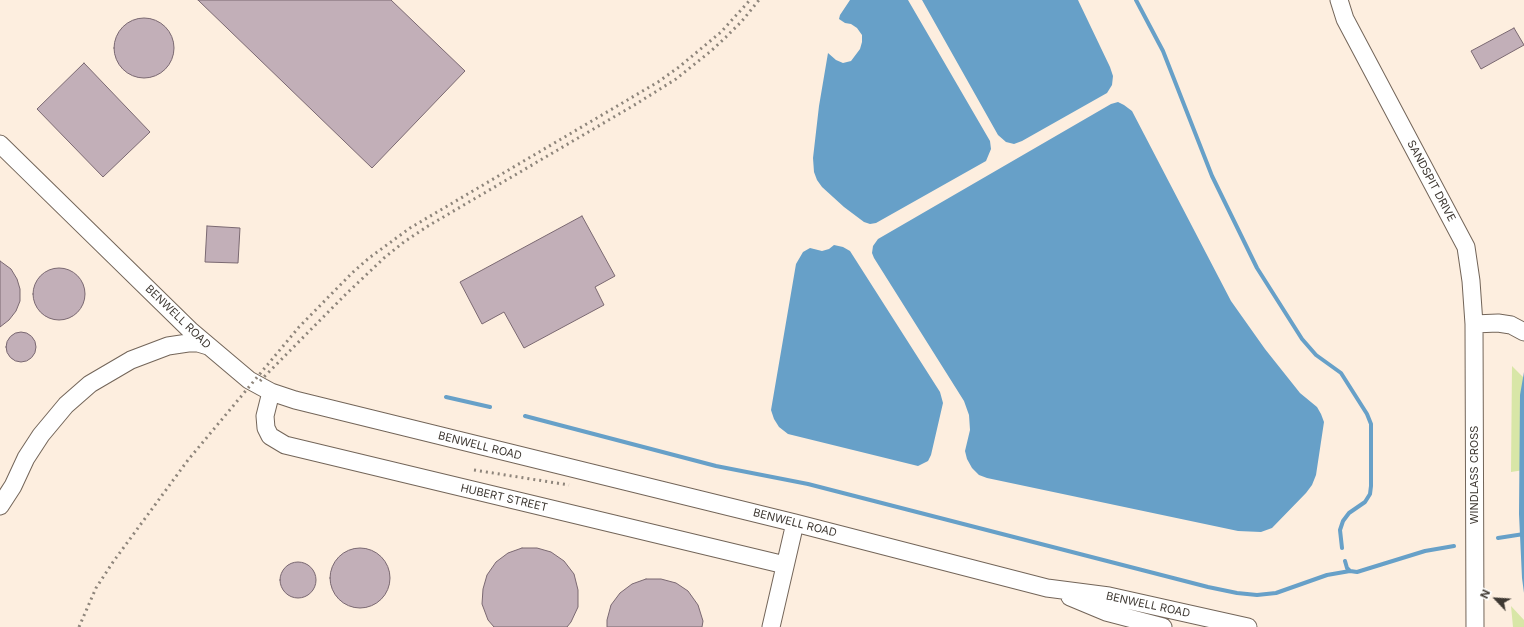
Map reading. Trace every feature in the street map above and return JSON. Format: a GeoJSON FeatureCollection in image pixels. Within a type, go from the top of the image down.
{"type":"FeatureCollection","features":[{"type":"Feature","properties":{"kind":"street","name":"SANDSPIT DRIVE"},"geometry":{"type":"LineString","coordinates":[[1339,0],[1345,19],[1466,247],[1471,281],[1474,324]]}},
{"type":"Feature","properties":{"kind":"street","name":"BENWELL ROAD"},"geometry":{"type":"LineString","coordinates":[[0,144],[208,346],[249,380],[271,392],[295,400],[795,523],[1047,588],[1108,596],[1248,627]]}},
{"type":"Feature","properties":{"kind":"street"},"geometry":{"type":"LineString","coordinates":[[1474,324],[1498,323],[1511,325],[1524,332]]}},
{"type":"Feature","properties":{"kind":"street","name":"WINDLASS CROSS"},"geometry":{"type":"LineString","coordinates":[[1474,324],[1475,627]]}},
{"type":"Feature","properties":{"kind":"street"},"geometry":{"type":"LineString","coordinates":[[0,506],[13,486],[26,458],[41,435],[66,405],[90,384],[132,360],[168,346],[188,343],[198,343],[208,346]]}},
{"type":"Feature","properties":{"kind":"street","name":"HUBERT STREET"},"geometry":{"type":"LineString","coordinates":[[271,392],[265,416],[266,428],[270,436],[285,445],[785,565]]}},
{"type":"Feature","properties":{"kind":"street"},"geometry":{"type":"LineString","coordinates":[[771,627],[795,523]]}},
{"type":"Feature","properties":{"kind":"street","name":"BENWELL ROAD"},"geometry":{"type":"LineString","coordinates":[[1047,588],[1106,612],[1163,627]]}},
{"type":"Feature","properties":{"kind":"green space"},"geometry":{"type":"Polygon","coordinates":[[[1512,366],[1524,378],[1524,470],[1511,472],[1512,366]]]}},
{"type":"Feature","properties":{"kind":"green space"},"geometry":{"type":"Polygon","coordinates":[[[1511,606],[1524,620],[1524,627],[1513,627],[1511,606]]]}},
{"type":"Feature","properties":{"kind":"water"},"geometry":{"type":"Polygon","coordinates":[[[850,0],[908,0],[990,141],[991,149],[986,161],[876,223],[870,224],[864,222],[844,207],[822,187],[814,172],[813,158],[819,106],[828,53],[836,60],[843,63],[851,61],[860,49],[862,42],[862,35],[857,28],[839,19],[850,0]]]}},
{"type":"Feature","properties":{"kind":"water"},"geometry":{"type":"Polygon","coordinates":[[[922,0],[1078,0],[1110,67],[1113,76],[1112,85],[1107,93],[1022,141],[1014,144],[1006,142],[998,135],[922,0]]]}},
{"type":"Feature","properties":{"kind":"water"},"geometry":{"type":"Polygon","coordinates":[[[1118,102],[1132,111],[1231,301],[1265,349],[1300,393],[1317,407],[1324,422],[1316,475],[1312,485],[1272,528],[1261,532],[1238,531],[987,478],[979,475],[972,468],[965,451],[970,430],[969,415],[964,401],[872,253],[873,246],[878,239],[1111,104],[1118,102]]]}},
{"type":"Feature","properties":{"kind":"water"},"geometry":{"type":"Polygon","coordinates":[[[834,245],[843,247],[850,251],[940,392],[943,403],[931,455],[928,461],[918,466],[788,434],[779,427],[774,419],[771,410],[796,264],[803,252],[810,248],[822,251],[829,249],[834,245]]]}},
{"type":"Feature","properties":{"kind":"water"},"geometry":{"type":"Polygon","coordinates":[[[1524,372],[1524,593],[1519,514],[1520,395],[1524,372]]]}},
{"type":"Feature","properties":{"kind":"building"},"geometry":{"type":"Polygon","coordinates":[[[198,0],[391,0],[465,71],[372,168],[198,0]]]}},
{"type":"Feature","properties":{"kind":"building"},"geometry":{"type":"Polygon","coordinates":[[[144,18],[161,23],[169,31],[174,48],[169,65],[161,73],[144,78],[127,73],[119,65],[114,48],[119,31],[127,23],[144,18]]]}},
{"type":"Feature","properties":{"kind":"building"},"geometry":{"type":"Polygon","coordinates":[[[1514,28],[1524,45],[1481,69],[1471,51],[1514,28]]]}},
{"type":"Feature","properties":{"kind":"building"},"geometry":{"type":"Polygon","coordinates":[[[84,63],[150,132],[103,177],[37,109],[84,63]]]}},
{"type":"Feature","properties":{"kind":"building"},"geometry":{"type":"Polygon","coordinates":[[[582,216],[615,276],[595,287],[604,305],[524,348],[504,312],[482,324],[460,282],[582,216]]]}},
{"type":"Feature","properties":{"kind":"building"},"geometry":{"type":"Polygon","coordinates":[[[207,226],[240,228],[238,263],[205,262],[207,226]]]}},
{"type":"Feature","properties":{"kind":"building"},"geometry":{"type":"Polygon","coordinates":[[[0,261],[11,269],[17,279],[20,289],[20,301],[16,311],[9,320],[0,327],[0,261]]]}},
{"type":"Feature","properties":{"kind":"building"},"geometry":{"type":"Polygon","coordinates":[[[59,268],[73,272],[81,280],[85,294],[81,308],[73,316],[59,320],[45,316],[37,308],[33,294],[37,280],[45,272],[59,268]]]}},
{"type":"Feature","properties":{"kind":"building"},"geometry":{"type":"Polygon","coordinates":[[[21,332],[32,336],[36,347],[32,358],[21,362],[10,358],[6,347],[10,336],[21,332]]]}},
{"type":"Feature","properties":{"kind":"building"},"geometry":{"type":"Polygon","coordinates":[[[360,548],[376,553],[381,557],[385,562],[390,578],[385,594],[381,599],[376,603],[360,608],[344,603],[339,599],[335,594],[330,578],[335,562],[339,557],[344,553],[360,548]]]}},
{"type":"Feature","properties":{"kind":"building"},"geometry":{"type":"Polygon","coordinates":[[[522,548],[537,548],[551,552],[564,561],[574,574],[578,590],[578,607],[567,627],[494,627],[488,620],[482,604],[483,589],[487,575],[496,562],[508,553],[522,548]]]}},
{"type":"Feature","properties":{"kind":"building"},"geometry":{"type":"Polygon","coordinates":[[[302,562],[311,567],[315,573],[315,587],[311,593],[302,598],[294,598],[285,593],[281,587],[280,576],[285,567],[291,563],[302,562]]]}},
{"type":"Feature","properties":{"kind":"building"},"geometry":{"type":"Polygon","coordinates":[[[646,579],[661,579],[676,583],[688,591],[698,605],[703,621],[702,627],[607,627],[607,620],[611,605],[620,593],[632,584],[646,579]]]}},
{"type":"Feature","properties":{"kind":"waterway"},"geometry":{"type":"LineString","coordinates":[[1136,0],[1163,51],[1212,176],[1257,268],[1302,339],[1316,355],[1341,373],[1367,414],[1371,424],[1370,494],[1365,502],[1349,513],[1343,521],[1340,530],[1342,548]]}},
{"type":"Feature","properties":{"kind":"waterway"},"geometry":{"type":"LineString","coordinates":[[446,397],[490,407]]}},
{"type":"Feature","properties":{"kind":"waterway"},"geometry":{"type":"LineString","coordinates":[[525,416],[716,466],[808,484],[1208,587],[1237,593],[1257,595],[1276,593],[1327,575],[1350,571]]}},
{"type":"Feature","properties":{"kind":"waterway"},"geometry":{"type":"LineString","coordinates":[[1498,538],[1524,534]]}},
{"type":"Feature","properties":{"kind":"waterway"},"geometry":{"type":"LineString","coordinates":[[1345,561],[1347,568],[1350,571],[1357,572],[1425,551],[1454,546]]}},
{"type":"Feature","properties":{"kind":"railway"},"geometry":{"type":"LineString","coordinates":[[79,627],[96,588],[113,562],[188,460],[299,327],[352,273],[369,258],[410,228],[658,82],[679,67],[721,32],[750,0]]}},
{"type":"Feature","properties":{"kind":"railway"},"geometry":{"type":"LineString","coordinates":[[260,381],[346,294],[384,258],[404,242],[428,226],[676,79],[726,37],[742,21],[759,0]]}},
{"type":"Feature","properties":{"kind":"railway"},"geometry":{"type":"LineString","coordinates":[[474,470],[569,485]]}}]}
